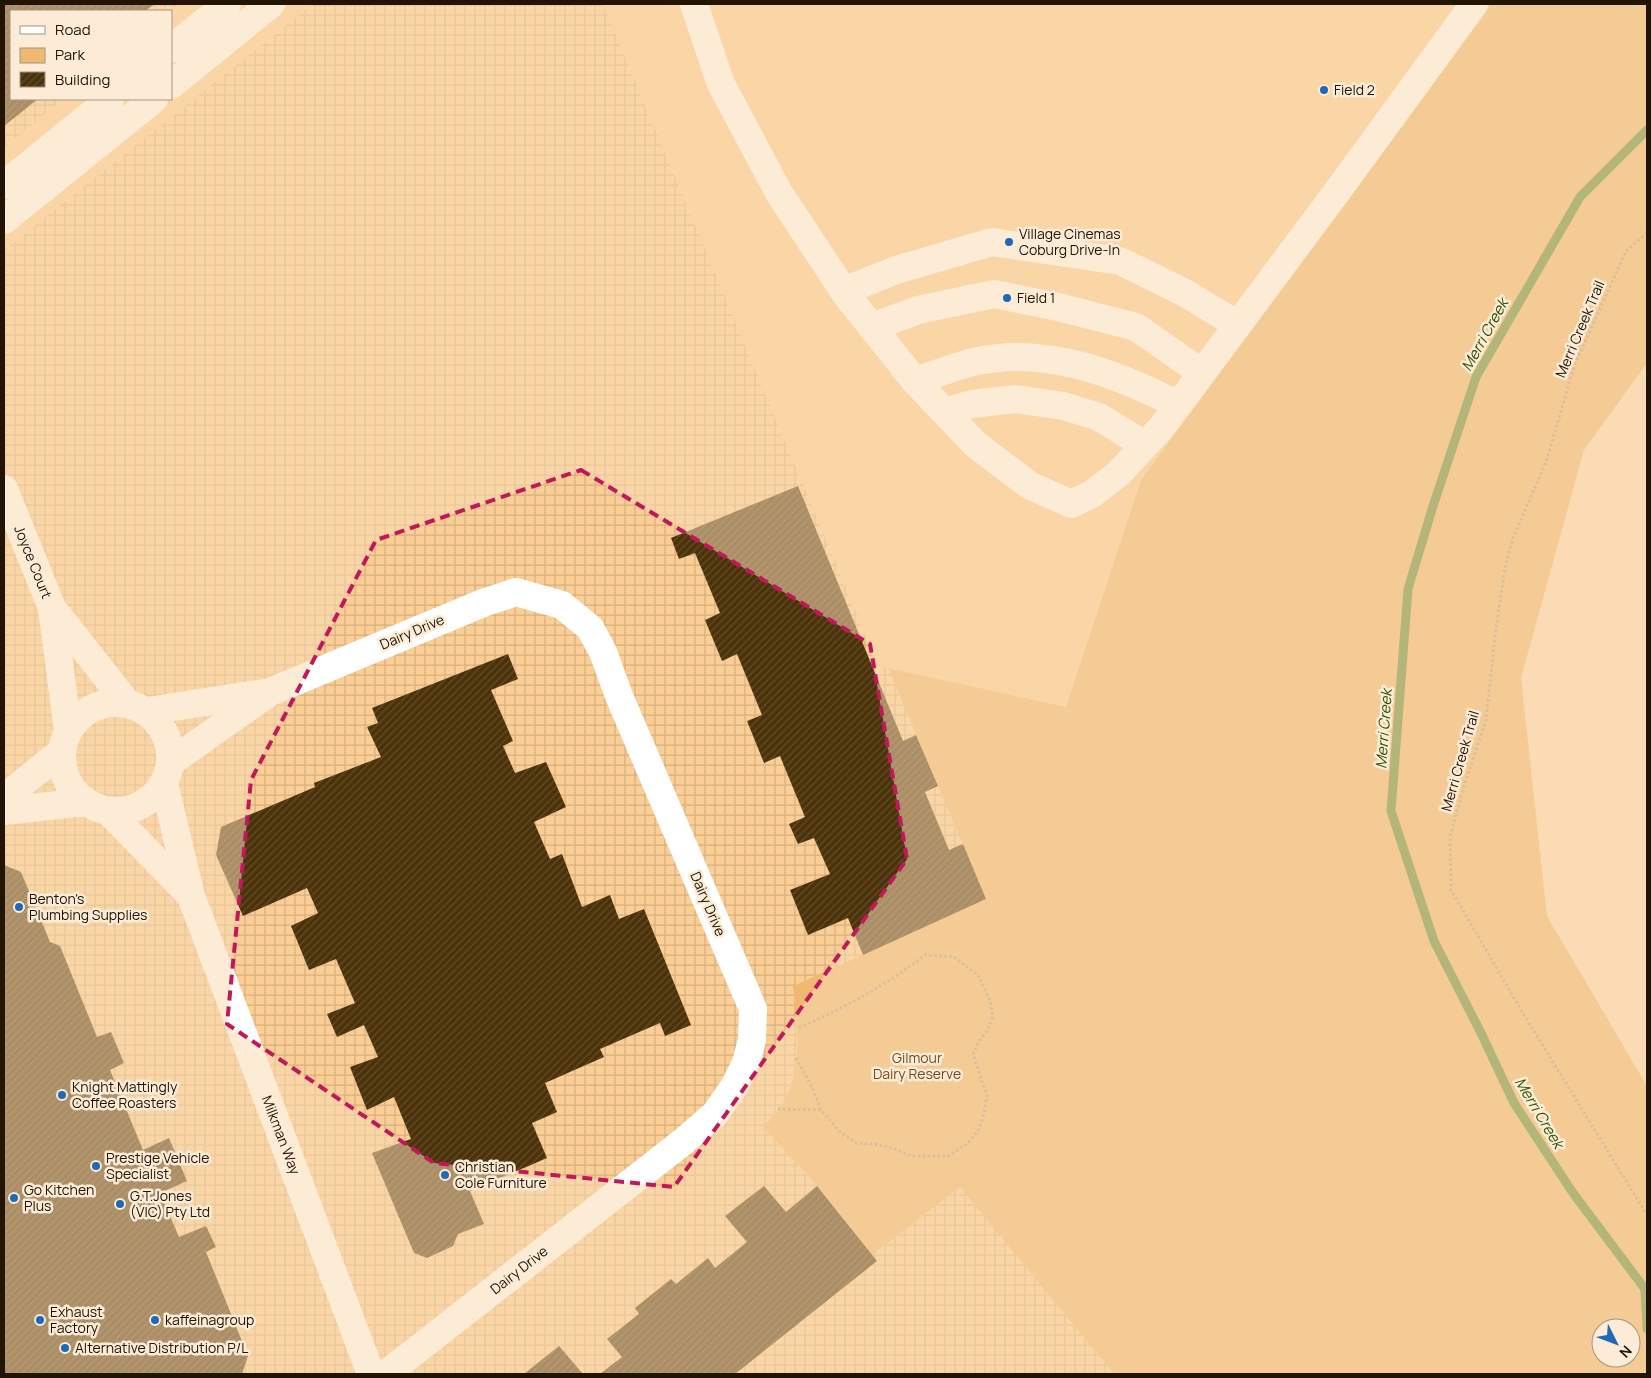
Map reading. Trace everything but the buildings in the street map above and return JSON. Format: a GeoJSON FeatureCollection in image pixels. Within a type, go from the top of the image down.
{"type":"FeatureCollection","features":[{"type":"Feature","properties":{"kind":"street"},"geometry":{"type":"LineString","coordinates":[[172,48],[227,4]]}},
{"type":"Feature","properties":{"kind":"street"},"geometry":{"type":"LineString","coordinates":[[172,84],[271,4]]}},
{"type":"Feature","properties":{"kind":"street"},"geometry":{"type":"LineString","coordinates":[[694,4],[721,84],[779,193],[844,290],[914,381],[975,444],[1029,485],[1071,504],[1092,494],[1118,474],[1145,446],[1238,325],[1474,4]]}},
{"type":"Feature","properties":{"kind":"street"},"geometry":{"type":"LineString","coordinates":[[4,184],[109,100]]}},
{"type":"Feature","properties":{"kind":"street"},"geometry":{"type":"LineString","coordinates":[[4,220],[153,100]]}},
{"type":"Feature","properties":{"kind":"street"},"geometry":{"type":"LineString","coordinates":[[844,290],[896,270],[992,242],[1120,261],[1185,293],[1238,325]]}},
{"type":"Feature","properties":{"kind":"street"},"geometry":{"type":"LineString","coordinates":[[872,327],[918,310],[994,294],[1058,307],[1136,327],[1202,372]]}},
{"type":"Feature","properties":{"kind":"street"},"geometry":{"type":"LineString","coordinates":[[914,381],[974,362],[1016,356],[1055,360],[1099,370],[1145,388],[1178,405]]}},
{"type":"Feature","properties":{"kind":"street"},"geometry":{"type":"LineString","coordinates":[[945,412],[972,404],[1016,399],[1064,406],[1099,417],[1145,446]]}},
{"type":"Feature","properties":{"kind":"street","name":"Joyce Court"},"geometry":{"type":"LineString","coordinates":[[4,489],[52,608],[64,741]]}},
{"type":"Feature","properties":{"kind":"street","name":"Dairy Drive"},"geometry":{"type":"LineString","coordinates":[[168,772],[270,692],[483,603],[516,592],[562,605],[590,628],[603,652],[619,696],[753,1009],[752,1040],[746,1063],[734,1087],[715,1114],[684,1141],[386,1374]]}},
{"type":"Feature","properties":{"kind":"street","name":"Joyce Court"},"geometry":{"type":"LineString","coordinates":[[52,608],[137,707]]}},
{"type":"Feature","properties":{"kind":"street","name":"Dairy Drive"},"geometry":{"type":"LineString","coordinates":[[137,707],[270,692]]}},
{"type":"Feature","properties":{"kind":"street"},"geometry":{"type":"LineString","coordinates":[[4,798],[64,741],[92,708],[137,707],[166,733],[168,772],[141,806],[4,811]]}},
{"type":"Feature","properties":{"kind":"street"},"geometry":{"type":"LineString","coordinates":[[64,741],[66,780],[97,807]]}},
{"type":"Feature","properties":{"kind":"street","name":"Milkman Way"},"geometry":{"type":"LineString","coordinates":[[168,772],[191,896],[371,1374]]}},
{"type":"Feature","properties":{"kind":"street","name":"Milkman Way"},"geometry":{"type":"LineString","coordinates":[[97,807],[191,896]]}},
{"type":"Feature","properties":{"kind":"path","name":"Merri Creek Trail"},"geometry":{"type":"LineString","coordinates":[[1647,233],[1626,251],[1575,364],[1546,462],[1513,538],[1505,568],[1496,628],[1486,720],[1464,786],[1450,837],[1450,846],[1451,890],[1524,1015],[1647,1213]]}},
{"type":"Feature","properties":{"kind":"path"},"geometry":{"type":"LineString","coordinates":[[796,1058],[821,1110],[840,1132],[856,1143],[888,1147],[911,1156],[948,1156],[967,1144],[978,1131],[983,1118],[987,1096],[972,1054],[988,1031],[993,1017],[990,1001],[978,975],[954,957],[925,956],[897,977],[863,998],[798,1028]]}},
{"type":"Feature","properties":{"kind":"path"},"geometry":{"type":"LineString","coordinates":[[778,1109],[821,1110]]}},
{"type":"Feature","properties":{"kind":"highlighted area"},"geometry":{"type":"Polygon","coordinates":[[[581,470],[870,644],[907,859],[674,1187],[434,1163],[227,1024],[251,780],[376,540],[581,470]]]}},
{"type":"Feature","properties":{"kind":"shaded area"},"geometry":{"type":"Polygon","coordinates":[[[4,4],[179,4],[171,10],[10,10],[10,100],[62,100],[4,148],[4,4]]]}},
{"type":"Feature","properties":{"kind":"shaded area"},"geometry":{"type":"Polygon","coordinates":[[[179,4],[313,4],[4,250],[4,148],[62,100],[172,100],[171,10],[179,4]]]}},
{"type":"Feature","properties":{"kind":"shaded area"},"geometry":{"type":"Polygon","coordinates":[[[313,4],[603,4],[878,665],[888,668],[986,899],[793,986],[798,1028],[795,1073],[784,1102],[762,1129],[769,1133],[817,1186],[872,1255],[960,1186],[1114,1374],[4,1374],[4,250],[313,4]]]}},
{"type":"Feature","properties":{"kind":"shaded area","name":"Village Cinemas Coburg Drive-In"},"geometry":{"type":"Polygon","coordinates":[[[603,4],[1492,4],[1141,480],[1066,707],[878,666],[603,4]]]}},
{"type":"Feature","properties":{"kind":"green space","name":"Gilmour Dairy Reserve"},"geometry":{"type":"Polygon","coordinates":[[[1492,4],[1647,4],[1647,363],[1584,450],[1521,678],[1547,916],[1647,1086],[1647,1374],[1114,1374],[960,1187],[872,1255],[817,1186],[769,1133],[762,1129],[782,1105],[794,1074],[797,1030],[793,986],[986,899],[888,668],[1066,707],[1141,480],[1492,4]]]}},
{"type":"Feature","properties":{"kind":"waterway","name":"Merri Creek"},"geometry":{"type":"LineString","coordinates":[[1647,130],[1580,197],[1476,377],[1433,506],[1408,589],[1391,811],[1434,941],[1514,1103],[1573,1193],[1645,1289],[1647,1329]]}},
{"type":"Feature","properties":{"kind":"place","name":"Field 2"},"geometry":{"type":"Point","coordinates":[1324,90]}},
{"type":"Feature","properties":{"kind":"place","name":"Village Cinemas Coburg Drive-In"},"geometry":{"type":"Point","coordinates":[1009,242]}},
{"type":"Feature","properties":{"kind":"place","name":"Field 1"},"geometry":{"type":"Point","coordinates":[1007,298]}},
{"type":"Feature","properties":{"kind":"place","name":"Benton's Plumbing Supplies"},"geometry":{"type":"Point","coordinates":[19,907]}},
{"type":"Feature","properties":{"kind":"place","name":"Knight Mattingly Coffee Roasters"},"geometry":{"type":"Point","coordinates":[62,1095]}},
{"type":"Feature","properties":{"kind":"place","name":"Prestige Vehicle Specialist"},"geometry":{"type":"Point","coordinates":[96,1166]}},
{"type":"Feature","properties":{"kind":"place","name":"Christian Cole Furniture"},"geometry":{"type":"Point","coordinates":[445,1175]}},
{"type":"Feature","properties":{"kind":"place","name":"Go Kitchen Plus"},"geometry":{"type":"Point","coordinates":[14,1198]}},
{"type":"Feature","properties":{"kind":"place","name":"G.T.Jones (VIC) Pty Ltd"},"geometry":{"type":"Point","coordinates":[120,1204]}},
{"type":"Feature","properties":{"kind":"place","name":"Exhaust Factory"},"geometry":{"type":"Point","coordinates":[40,1320]}},
{"type":"Feature","properties":{"kind":"place","name":"kaffeinagroup"},"geometry":{"type":"Point","coordinates":[155,1320]}},
{"type":"Feature","properties":{"kind":"place","name":"Alternative Distribution P/L"},"geometry":{"type":"Point","coordinates":[65,1348]}}]}
